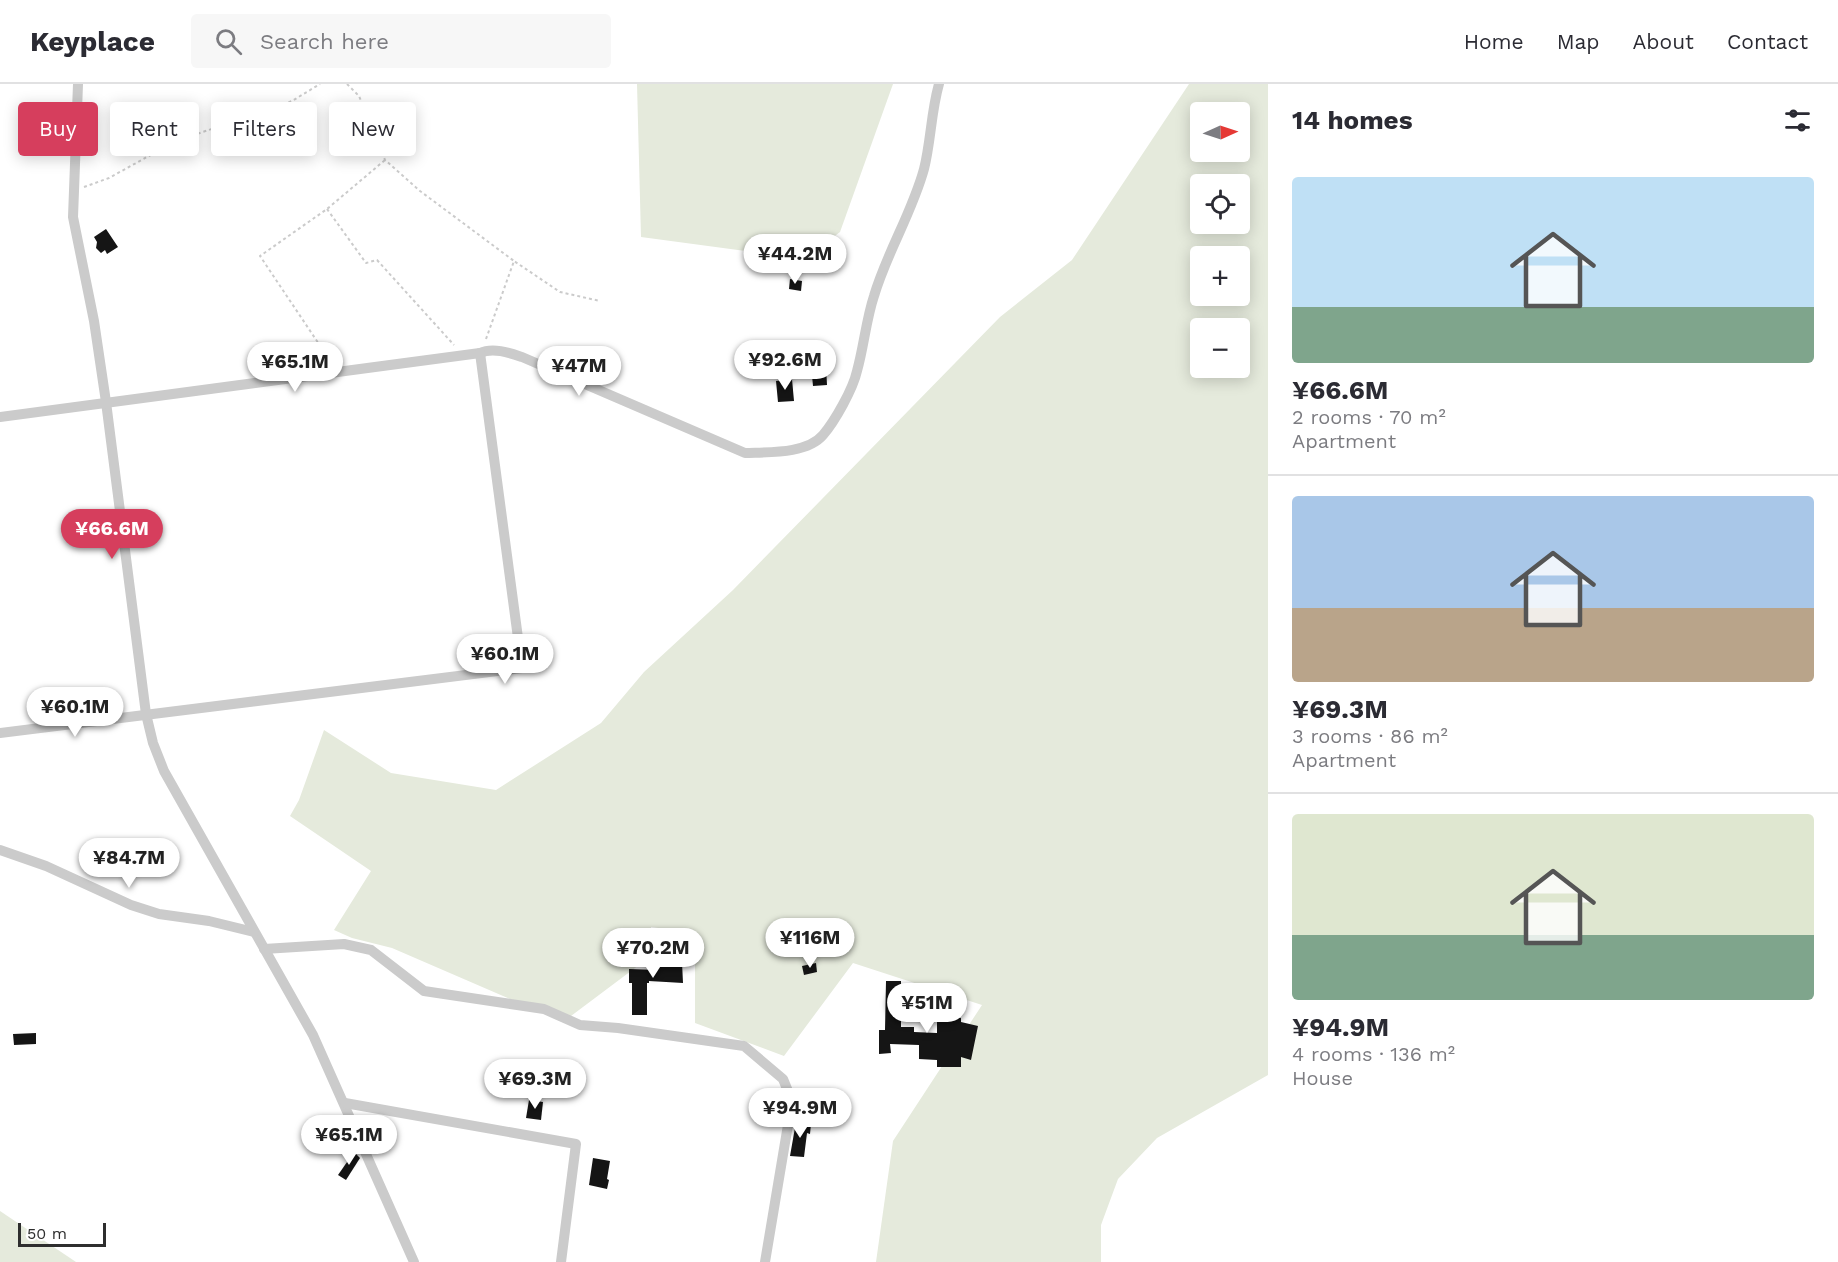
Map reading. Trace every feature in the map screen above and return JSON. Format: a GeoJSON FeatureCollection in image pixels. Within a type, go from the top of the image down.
{"type":"FeatureCollection","features":[{"type":"Feature","properties":{"kind":"street"},"geometry":{"type":"LineString","coordinates":[[78,84],[73,191],[77,240],[94,321],[146,714],[153,743],[164,771],[313,1035],[414,1262]]}},
{"type":"Feature","properties":{"kind":"street"},"geometry":{"type":"LineString","coordinates":[[0,417],[338,374],[464,356],[487,350],[507,352],[522,357],[745,453],[799,449],[822,437],[842,405],[857,373],[862,341],[874,295],[896,238],[907,219],[924,168],[939,84]]}},
{"type":"Feature","properties":{"kind":"street"},"geometry":{"type":"LineString","coordinates":[[0,733],[522,668],[480,353]]}},
{"type":"Feature","properties":{"kind":"street"},"geometry":{"type":"LineString","coordinates":[[0,849],[45,866],[131,905],[159,914],[209,921],[254,932]]}},
{"type":"Feature","properties":{"kind":"street"},"geometry":{"type":"LineString","coordinates":[[264,949],[344,944],[371,950],[424,991],[544,1009],[580,1025],[618,1028],[744,1046],[783,1079],[792,1101],[765,1262]]}},
{"type":"Feature","properties":{"kind":"street"},"geometry":{"type":"LineString","coordinates":[[345,1104],[576,1144],[561,1262]]}},
{"type":"Feature","properties":{"kind":"path"},"geometry":{"type":"LineString","coordinates":[[73,191],[110,178],[176,141],[283,104],[320,84]]}},
{"type":"Feature","properties":{"kind":"path"},"geometry":{"type":"LineString","coordinates":[[347,84],[359,96],[385,160],[420,191],[560,292],[600,301]]}},
{"type":"Feature","properties":{"kind":"path"},"geometry":{"type":"LineString","coordinates":[[338,374],[260,256],[327,209],[385,160]]}},
{"type":"Feature","properties":{"kind":"path"},"geometry":{"type":"LineString","coordinates":[[327,209],[366,263],[377,260],[464,356]]}},
{"type":"Feature","properties":{"kind":"path"},"geometry":{"type":"LineString","coordinates":[[480,353],[514,261]]}},
{"type":"Feature","properties":{"kind":"shaded area"},"geometry":{"type":"Polygon","coordinates":[[[637,84],[893,84],[840,232],[805,259],[641,237],[637,84]]]}},
{"type":"Feature","properties":{"kind":"shaded area"},"geometry":{"type":"Polygon","coordinates":[[[1189,84],[1268,84],[1268,1075],[1157,1138],[1118,1179],[1101,1225],[1101,1262],[876,1262],[893,1141],[982,1005],[853,963],[784,1056],[695,1023],[695,933],[651,927],[651,956],[563,1022],[392,948],[352,938],[334,930],[371,871],[290,816],[299,800],[324,730],[391,773],[496,790],[601,723],[644,672],[733,590],[1000,317],[1072,260],[1189,84]]]}},
{"type":"Feature","properties":{"kind":"shaded area"},"geometry":{"type":"Polygon","coordinates":[[[0,1211],[76,1262],[0,1262],[0,1211]]]}},
{"type":"Feature","properties":{"kind":"building"},"geometry":{"type":"Polygon","coordinates":[[[106,229],[118,247],[107,254],[105,250],[101,253],[96,248],[97,242],[94,237],[106,229]]]}},
{"type":"Feature","properties":{"kind":"building"},"geometry":{"type":"Polygon","coordinates":[[[790,279],[802,281],[801,291],[789,289],[790,279]]]}},
{"type":"Feature","properties":{"kind":"building"},"geometry":{"type":"Polygon","coordinates":[[[831,354],[832,365],[826,366],[827,385],[813,386],[810,355],[831,354]]]}},
{"type":"Feature","properties":{"kind":"building"},"geometry":{"type":"Polygon","coordinates":[[[792,379],[794,401],[778,402],[776,381],[792,379]]]}},
{"type":"Feature","properties":{"kind":"building"},"geometry":{"type":"Polygon","coordinates":[[[659,943],[670,944],[669,962],[682,962],[683,983],[649,981],[647,983],[647,1015],[632,1015],[632,983],[629,983],[629,969],[658,970],[659,943]]]}},
{"type":"Feature","properties":{"kind":"building"},"geometry":{"type":"Polygon","coordinates":[[[816,963],[817,972],[804,975],[802,966],[816,963]]]}},
{"type":"Feature","properties":{"kind":"building"},"geometry":{"type":"Polygon","coordinates":[[[886,981],[901,981],[901,1027],[914,1027],[914,1032],[937,1033],[937,1018],[961,1018],[961,1022],[978,1026],[971,1060],[961,1057],[961,1067],[937,1067],[937,1060],[919,1059],[919,1045],[890,1044],[891,1053],[879,1054],[879,1030],[885,1030],[886,981]]]}},
{"type":"Feature","properties":{"kind":"building"},"geometry":{"type":"Polygon","coordinates":[[[36,1033],[36,1044],[14,1045],[13,1034],[36,1033]]]}},
{"type":"Feature","properties":{"kind":"building"},"geometry":{"type":"Polygon","coordinates":[[[529,1100],[543,1102],[541,1120],[526,1118],[529,1100]]]}},
{"type":"Feature","properties":{"kind":"building"},"geometry":{"type":"Polygon","coordinates":[[[796,1122],[811,1124],[810,1134],[807,1133],[804,1157],[790,1156],[796,1122]]]}},
{"type":"Feature","properties":{"kind":"building"},"geometry":{"type":"Polygon","coordinates":[[[354,1152],[360,1158],[346,1180],[338,1175],[354,1152]]]}},
{"type":"Feature","properties":{"kind":"building"},"geometry":{"type":"Polygon","coordinates":[[[593,1158],[610,1161],[607,1189],[589,1185],[593,1158]]]}}]}
